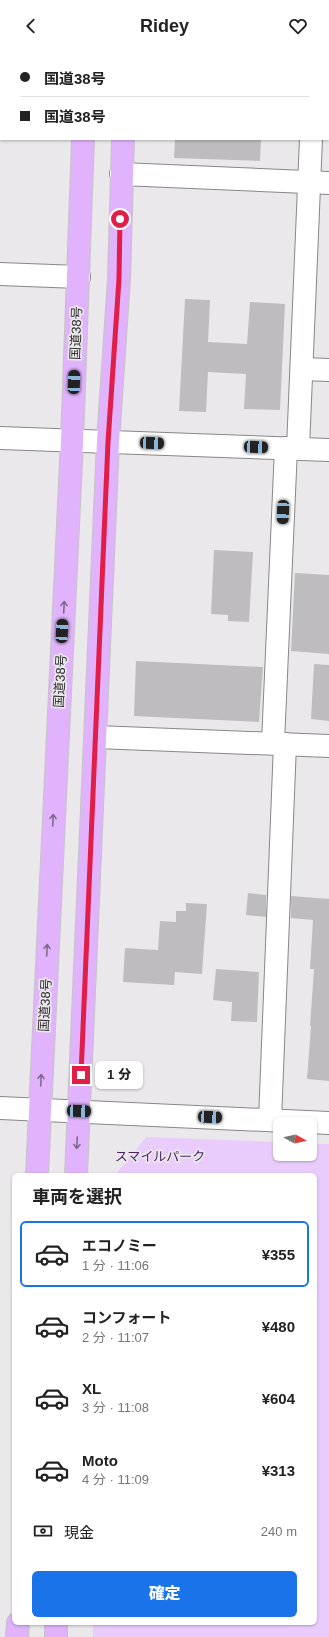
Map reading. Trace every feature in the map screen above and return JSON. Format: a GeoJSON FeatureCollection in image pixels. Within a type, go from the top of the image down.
{"type":"FeatureCollection","features":[{"type":"Feature","properties":{"kind":"highway","name":"国道38号"},"geometry":{"type":"LineString","coordinates":[[37,1173],[72,441],[83,140]]}},
{"type":"Feature","properties":{"kind":"highway"},"geometry":{"type":"LineString","coordinates":[[76,1173],[108,442],[119,279],[123,140]]}},
{"type":"Feature","properties":{"kind":"highway"},"geometry":{"type":"LineString","coordinates":[[17,1637],[18,1625]]}},
{"type":"Feature","properties":{"kind":"highway"},"geometry":{"type":"LineString","coordinates":[[56,1625],[56,1637]]}},
{"type":"Feature","properties":{"kind":"street"},"geometry":{"type":"LineString","coordinates":[[270,1120],[279,743],[292,448],[302,369],[319,182],[311,140]]}},
{"type":"Feature","properties":{"kind":"street"},"geometry":{"type":"LineString","coordinates":[[121,174],[319,182]]}},
{"type":"Feature","properties":{"kind":"street"},"geometry":{"type":"LineString","coordinates":[[0,274],[79,277]]}},
{"type":"Feature","properties":{"kind":"street"},"geometry":{"type":"LineString","coordinates":[[302,369],[329,370]]}},
{"type":"Feature","properties":{"kind":"street"},"geometry":{"type":"LineString","coordinates":[[0,438],[329,450]]}},
{"type":"Feature","properties":{"kind":"street"},"geometry":{"type":"LineString","coordinates":[[96,737],[329,746]]}},
{"type":"Feature","properties":{"kind":"street"},"geometry":{"type":"LineString","coordinates":[[0,1108],[329,1123]]}},
{"type":"Feature","properties":{"kind":"green space","name":"スマイルパーク"},"geometry":{"type":"Polygon","coordinates":[[[146,1137],[273,1142],[273,1161],[317,1161],[317,1144],[329,1144],[329,1637],[93,1637],[93,1625],[317,1625],[317,1173],[117,1173],[146,1137]]]}},
{"type":"Feature","properties":{"kind":"building"},"geometry":{"type":"Polygon","coordinates":[[[175,140],[261,140],[260,161],[174,158],[175,140]]]}},
{"type":"Feature","properties":{"kind":"building"},"geometry":{"type":"Polygon","coordinates":[[[185,299],[210,300],[208,342],[247,344],[250,302],[285,304],[280,410],[244,409],[246,374],[208,372],[206,412],[179,411],[185,299]]]}},
{"type":"Feature","properties":{"kind":"building"},"geometry":{"type":"Polygon","coordinates":[[[214,550],[253,552],[249,622],[228,621],[228,615],[211,614],[214,550]]]}},
{"type":"Feature","properties":{"kind":"building"},"geometry":{"type":"Polygon","coordinates":[[[295,573],[329,575],[329,654],[291,651],[295,573]]]}},
{"type":"Feature","properties":{"kind":"building"},"geometry":{"type":"Polygon","coordinates":[[[136,661],[263,667],[259,722],[134,716],[136,661]]]}},
{"type":"Feature","properties":{"kind":"building"},"geometry":{"type":"Polygon","coordinates":[[[314,664],[329,665],[329,721],[311,719],[314,664]]]}},
{"type":"Feature","properties":{"kind":"building"},"geometry":{"type":"Polygon","coordinates":[[[248,893],[266,895],[266,917],[246,915],[248,893]]]}},
{"type":"Feature","properties":{"kind":"building"},"geometry":{"type":"Polygon","coordinates":[[[291,896],[329,899],[329,1081],[307,1079],[314,969],[310,969],[313,920],[291,918],[291,896]]]}},
{"type":"Feature","properties":{"kind":"building"},"geometry":{"type":"Polygon","coordinates":[[[186,903],[207,904],[202,974],[175,972],[174,985],[123,982],[125,948],[158,950],[160,921],[176,922],[176,911],[186,911],[186,903]]]}},
{"type":"Feature","properties":{"kind":"building"},"geometry":{"type":"Polygon","coordinates":[[[216,969],[259,972],[257,1022],[231,1021],[232,1002],[213,1000],[216,969]]]}},
{"type":"Feature","properties":{"kind":"route"},"geometry":{"type":"LineString","coordinates":[[81,1075],[108,442],[119,279],[120,219]]}}]}
